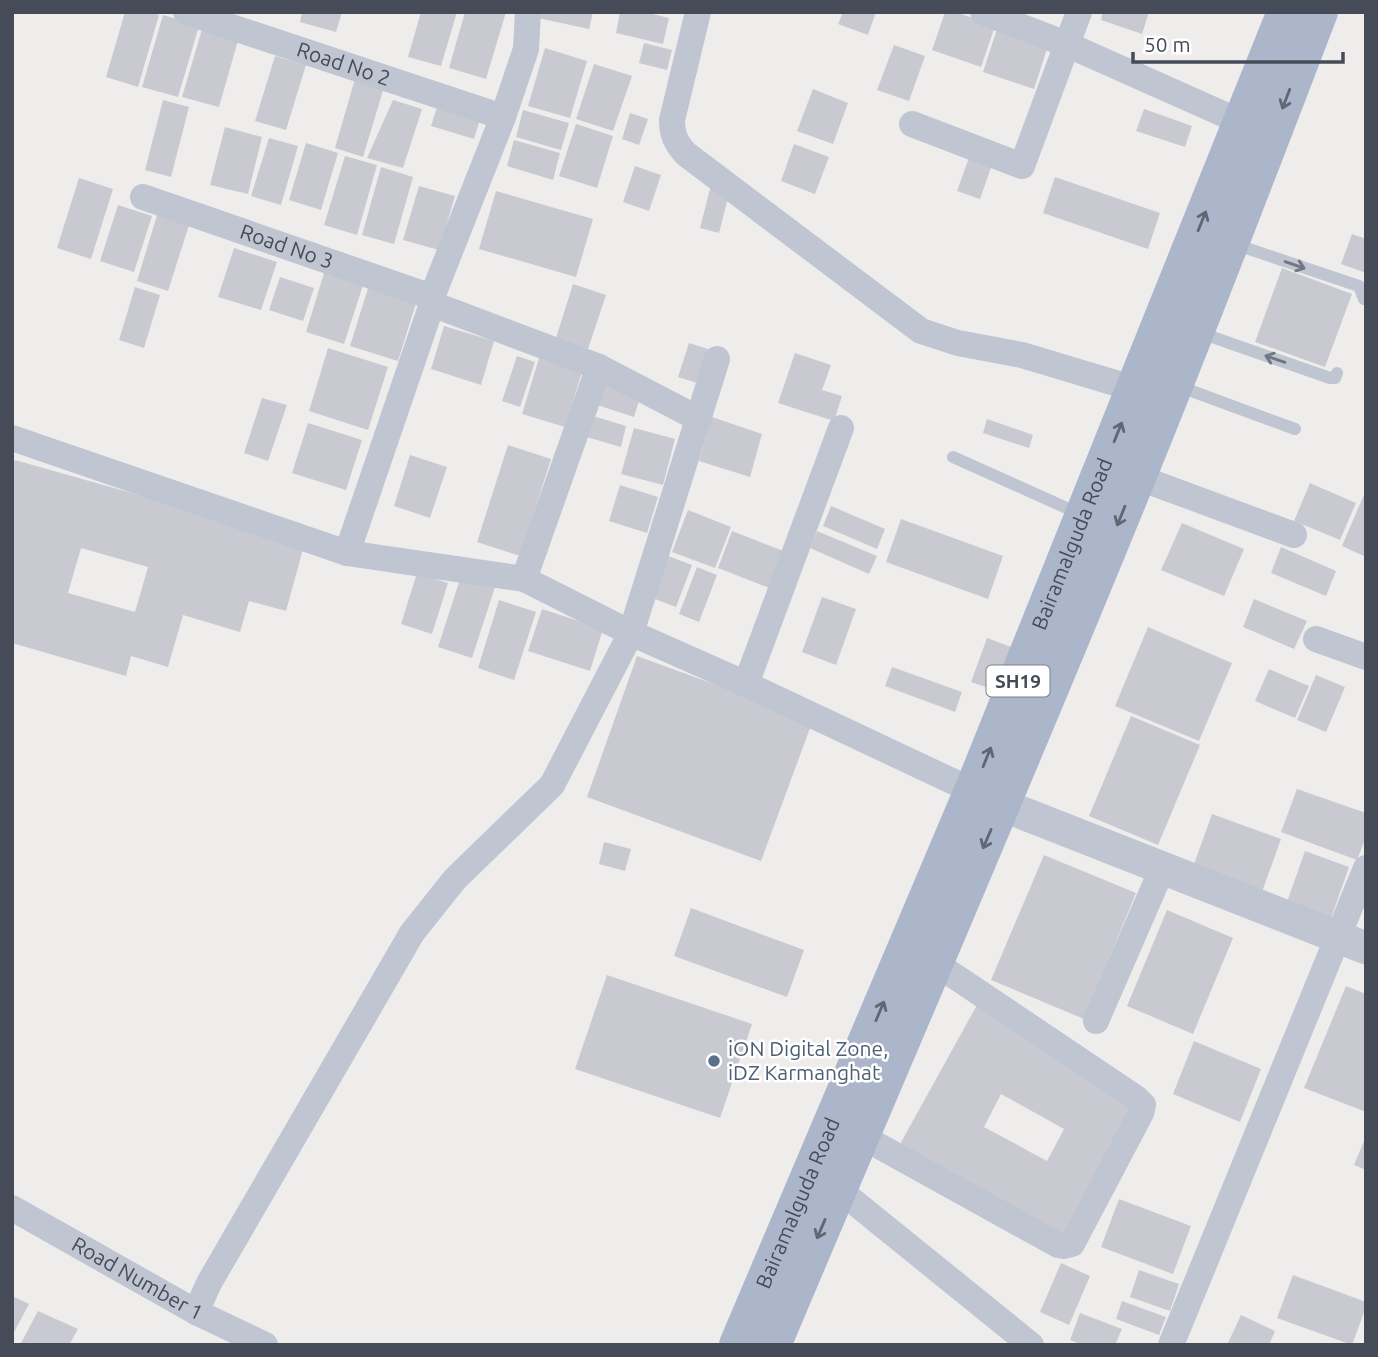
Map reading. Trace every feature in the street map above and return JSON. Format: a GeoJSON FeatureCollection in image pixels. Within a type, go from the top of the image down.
{"type":"FeatureCollection","features":[{"type":"Feature","properties":{"kind":"main road","name":"Bairamalguda Road"},"geometry":{"type":"LineString","coordinates":[[738,1345],[987,798],[1137,477],[1174,384],[1179,325],[1241,121],[1286,12]]}},
{"type":"Feature","properties":{"kind":"main road","name":"Bairamalguda Road"},"geometry":{"type":"LineString","coordinates":[[772,1345],[935,963],[987,798],[1084,516],[1135,389],[1231,243],[1319,12]]}},
{"type":"Feature","properties":{"kind":"street","name":"Road No 2"},"geometry":{"type":"LineString","coordinates":[[186,12],[503,117]]}},
{"type":"Feature","properties":{"kind":"street"},"geometry":{"type":"LineString","coordinates":[[347,553],[432,301],[503,117],[526,49],[528,12]]}},
{"type":"Feature","properties":{"kind":"street"},"geometry":{"type":"LineString","coordinates":[[698,12],[672,120],[672,131],[686,154],[921,331],[958,343],[1022,355],[1135,389]]}},
{"type":"Feature","properties":{"kind":"street"},"geometry":{"type":"LineString","coordinates":[[983,12],[1066,44],[1241,121]]}},
{"type":"Feature","properties":{"kind":"street"},"geometry":{"type":"LineString","coordinates":[[912,124],[1022,166],[1079,12]]}},
{"type":"Feature","properties":{"kind":"street","name":"Road No 3"},"geometry":{"type":"LineString","coordinates":[[143,197],[432,301],[598,368],[699,419]]}},
{"type":"Feature","properties":{"kind":"street"},"geometry":{"type":"LineString","coordinates":[[197,1312],[209,1283],[412,933],[455,879],[552,785],[631,633],[717,359]]}},
{"type":"Feature","properties":{"kind":"street"},"geometry":{"type":"LineString","coordinates":[[524,579],[598,368]]}},
{"type":"Feature","properties":{"kind":"street"},"geometry":{"type":"LineString","coordinates":[[746,684],[841,428]]}},
{"type":"Feature","properties":{"kind":"street"},"geometry":{"type":"LineString","coordinates":[[12,438],[347,553],[524,579],[631,633],[987,798],[1351,943]]}},
{"type":"Feature","properties":{"kind":"street"},"geometry":{"type":"LineString","coordinates":[[1137,477],[1294,535]]}},
{"type":"Feature","properties":{"kind":"street"},"geometry":{"type":"LineString","coordinates":[[1316,639],[1366,657]]}},
{"type":"Feature","properties":{"kind":"street"},"geometry":{"type":"LineString","coordinates":[[1171,1345],[1351,943],[1366,867]]}},
{"type":"Feature","properties":{"kind":"street"},"geometry":{"type":"LineString","coordinates":[[1096,1021],[1162,869]]}},
{"type":"Feature","properties":{"kind":"street"},"geometry":{"type":"LineString","coordinates":[[861,1136],[1064,1246],[1072,1244],[1141,1113],[1143,1105],[1136,1098],[935,963]]}},
{"type":"Feature","properties":{"kind":"street"},"geometry":{"type":"LineString","coordinates":[[838,1189],[1031,1345]]}},
{"type":"Feature","properties":{"kind":"street","name":"Road Number 1"},"geometry":{"type":"LineString","coordinates":[[12,1208],[197,1312],[265,1345]]}},
{"type":"Feature","properties":{"kind":"lane"},"geometry":{"type":"LineString","coordinates":[[1231,243],[1359,286],[1364,299]]}},
{"type":"Feature","properties":{"kind":"lane"},"geometry":{"type":"LineString","coordinates":[[1179,325],[1330,378],[1335,378],[1338,373]]}},
{"type":"Feature","properties":{"kind":"lane"},"geometry":{"type":"LineString","coordinates":[[1174,384],[1295,429]]}},
{"type":"Feature","properties":{"kind":"lane"},"geometry":{"type":"LineString","coordinates":[[953,457],[1084,516]]}},
{"type":"Feature","properties":{"kind":"building"},"geometry":{"type":"Polygon","coordinates":[[[125,12],[150,12],[159,15],[138,87],[106,77],[125,12]]]}},
{"type":"Feature","properties":{"kind":"building"},"geometry":{"type":"Polygon","coordinates":[[[302,12],[342,12],[336,32],[300,22],[302,12]]]}},
{"type":"Feature","properties":{"kind":"building"},"geometry":{"type":"Polygon","coordinates":[[[421,12],[457,12],[441,66],[408,57],[421,12]]]}},
{"type":"Feature","properties":{"kind":"building"},"geometry":{"type":"Polygon","coordinates":[[[465,12],[506,12],[486,79],[449,68],[465,12]]]}},
{"type":"Feature","properties":{"kind":"building"},"geometry":{"type":"Polygon","coordinates":[[[539,12],[593,12],[589,29],[538,18],[539,12]]]}},
{"type":"Feature","properties":{"kind":"building"},"geometry":{"type":"Polygon","coordinates":[[[620,12],[644,12],[669,18],[663,44],[616,33],[620,12]]]}},
{"type":"Feature","properties":{"kind":"building"},"geometry":{"type":"Polygon","coordinates":[[[843,12],[876,12],[868,35],[838,24],[843,12]]]}},
{"type":"Feature","properties":{"kind":"building"},"geometry":{"type":"Polygon","coordinates":[[[945,12],[956,12],[995,26],[981,67],[932,50],[945,12]]]}},
{"type":"Feature","properties":{"kind":"building"},"geometry":{"type":"Polygon","coordinates":[[[1103,12],[1149,12],[1142,34],[1101,20],[1103,12]]]}},
{"type":"Feature","properties":{"kind":"building"},"geometry":{"type":"Polygon","coordinates":[[[163,15],[199,26],[178,97],[142,87],[163,15]]]}},
{"type":"Feature","properties":{"kind":"building"},"geometry":{"type":"Polygon","coordinates":[[[203,26],[239,37],[219,107],[182,97],[203,26]]]}},
{"type":"Feature","properties":{"kind":"building"},"geometry":{"type":"Polygon","coordinates":[[[997,29],[1048,46],[1034,89],[983,72],[997,29]]]}},
{"type":"Feature","properties":{"kind":"building"},"geometry":{"type":"Polygon","coordinates":[[[644,43],[672,50],[667,70],[639,63],[644,43]]]}},
{"type":"Feature","properties":{"kind":"building"},"geometry":{"type":"Polygon","coordinates":[[[894,45],[925,56],[909,101],[877,90],[894,45]]]}},
{"type":"Feature","properties":{"kind":"building"},"geometry":{"type":"Polygon","coordinates":[[[545,48],[587,61],[570,118],[528,106],[545,48]]]}},
{"type":"Feature","properties":{"kind":"building"},"geometry":{"type":"Polygon","coordinates":[[[275,56],[306,65],[286,130],[255,121],[275,56]]]}},
{"type":"Feature","properties":{"kind":"building"},"geometry":{"type":"Polygon","coordinates":[[[594,64],[632,76],[613,131],[576,119],[594,64]]]}},
{"type":"Feature","properties":{"kind":"building"},"geometry":{"type":"Polygon","coordinates":[[[356,75],[385,84],[363,157],[335,148],[356,75]]]}},
{"type":"Feature","properties":{"kind":"building"},"geometry":{"type":"Polygon","coordinates":[[[813,89],[848,103],[833,144],[797,131],[813,89]]]}},
{"type":"Feature","properties":{"kind":"building"},"geometry":{"type":"Polygon","coordinates":[[[163,100],[189,107],[171,177],[145,170],[163,100]]]}},
{"type":"Feature","properties":{"kind":"building"},"geometry":{"type":"Polygon","coordinates":[[[393,100],[422,109],[403,168],[367,158],[393,100]]]}},
{"type":"Feature","properties":{"kind":"building"},"geometry":{"type":"Polygon","coordinates":[[[439,101],[482,113],[474,139],[431,126],[439,101]]]}},
{"type":"Feature","properties":{"kind":"building"},"geometry":{"type":"Polygon","coordinates":[[[1144,109],[1192,126],[1185,147],[1136,131],[1144,109]]]}},
{"type":"Feature","properties":{"kind":"building"},"geometry":{"type":"Polygon","coordinates":[[[523,110],[569,123],[561,150],[516,137],[523,110]]]}},
{"type":"Feature","properties":{"kind":"building"},"geometry":{"type":"Polygon","coordinates":[[[630,113],[648,119],[639,145],[622,139],[630,113]]]}},
{"type":"Feature","properties":{"kind":"building"},"geometry":{"type":"Polygon","coordinates":[[[576,124],[613,136],[597,188],[559,176],[576,124]]]}},
{"type":"Feature","properties":{"kind":"building"},"geometry":{"type":"Polygon","coordinates":[[[225,127],[262,137],[248,194],[210,185],[225,127]]]}},
{"type":"Feature","properties":{"kind":"building"},"geometry":{"type":"Polygon","coordinates":[[[269,138],[298,146],[281,205],[251,196],[269,138]]]}},
{"type":"Feature","properties":{"kind":"building"},"geometry":{"type":"Polygon","coordinates":[[[514,140],[560,153],[553,180],[507,166],[514,140]]]}},
{"type":"Feature","properties":{"kind":"building"},"geometry":{"type":"Polygon","coordinates":[[[306,143],[338,153],[321,210],[289,200],[306,143]]]}},
{"type":"Feature","properties":{"kind":"building"},"geometry":{"type":"Polygon","coordinates":[[[794,144],[829,157],[815,194],[781,181],[794,144]]]}},
{"type":"Feature","properties":{"kind":"building"},"geometry":{"type":"Polygon","coordinates":[[[971,152],[994,159],[980,199],[957,191],[971,152]]]}},
{"type":"Feature","properties":{"kind":"building"},"geometry":{"type":"Polygon","coordinates":[[[345,156],[377,165],[357,235],[324,225],[345,156]]]}},
{"type":"Feature","properties":{"kind":"building"},"geometry":{"type":"Polygon","coordinates":[[[635,166],[661,175],[649,211],[623,202],[635,166]]]}},
{"type":"Feature","properties":{"kind":"building"},"geometry":{"type":"Polygon","coordinates":[[[381,167],[413,177],[394,244],[362,235],[381,167]]]}},
{"type":"Feature","properties":{"kind":"building"},"geometry":{"type":"Polygon","coordinates":[[[1055,177],[1160,213],[1148,249],[1043,213],[1055,177]]]}},
{"type":"Feature","properties":{"kind":"building"},"geometry":{"type":"Polygon","coordinates":[[[79,178],[113,189],[91,259],[57,248],[79,178]]]}},
{"type":"Feature","properties":{"kind":"building"},"geometry":{"type":"Polygon","coordinates":[[[711,185],[730,190],[719,233],[700,228],[711,185]]]}},
{"type":"Feature","properties":{"kind":"building"},"geometry":{"type":"Polygon","coordinates":[[[419,186],[455,196],[439,250],[403,240],[419,186]]]}},
{"type":"Feature","properties":{"kind":"building"},"geometry":{"type":"Polygon","coordinates":[[[496,191],[593,219],[576,277],[479,249],[496,191]]]}},
{"type":"Feature","properties":{"kind":"building"},"geometry":{"type":"Polygon","coordinates":[[[118,205],[152,216],[134,272],[100,261],[118,205]]]}},
{"type":"Feature","properties":{"kind":"building"},"geometry":{"type":"Polygon","coordinates":[[[158,212],[190,222],[168,291],[137,281],[158,212]]]}},
{"type":"Feature","properties":{"kind":"building"},"geometry":{"type":"Polygon","coordinates":[[[1352,234],[1366,239],[1366,273],[1341,264],[1352,234]]]}},
{"type":"Feature","properties":{"kind":"building"},"geometry":{"type":"Polygon","coordinates":[[[234,248],[277,262],[261,310],[218,297],[234,248]]]}},
{"type":"Feature","properties":{"kind":"building"},"geometry":{"type":"Polygon","coordinates":[[[1282,268],[1352,294],[1325,367],[1255,342],[1282,268]]]}},
{"type":"Feature","properties":{"kind":"building"},"geometry":{"type":"Polygon","coordinates":[[[325,270],[364,282],[344,344],[306,332],[325,270]]]}},
{"type":"Feature","properties":{"kind":"building"},"geometry":{"type":"Polygon","coordinates":[[[280,277],[314,288],[303,321],[269,310],[280,277]]]}},
{"type":"Feature","properties":{"kind":"building"},"geometry":{"type":"Polygon","coordinates":[[[573,284],[606,295],[588,349],[556,338],[573,284]]]}},
{"type":"Feature","properties":{"kind":"building"},"geometry":{"type":"Polygon","coordinates":[[[369,285],[417,300],[398,361],[350,346],[369,285]]]}},
{"type":"Feature","properties":{"kind":"building"},"geometry":{"type":"Polygon","coordinates":[[[135,287],[160,295],[144,348],[119,340],[135,287]]]}},
{"type":"Feature","properties":{"kind":"building"},"geometry":{"type":"Polygon","coordinates":[[[444,326],[494,341],[481,385],[431,369],[444,326]]]}},
{"type":"Feature","properties":{"kind":"building"},"geometry":{"type":"Polygon","coordinates":[[[689,343],[708,349],[697,383],[678,377],[689,343]]]}},
{"type":"Feature","properties":{"kind":"building"},"geometry":{"type":"Polygon","coordinates":[[[328,348],[388,367],[368,430],[309,411],[328,348]]]}},
{"type":"Feature","properties":{"kind":"building"},"geometry":{"type":"Polygon","coordinates":[[[795,353],[831,365],[822,390],[842,396],[834,421],[778,403],[795,353]]]}},
{"type":"Feature","properties":{"kind":"building"},"geometry":{"type":"Polygon","coordinates":[[[540,355],[583,369],[565,427],[522,414],[540,355]]]}},
{"type":"Feature","properties":{"kind":"building"},"geometry":{"type":"Polygon","coordinates":[[[517,356],[535,362],[520,407],[502,401],[517,356]]]}},
{"type":"Feature","properties":{"kind":"building"},"geometry":{"type":"Polygon","coordinates":[[[605,379],[642,391],[634,417],[597,405],[605,379]]]}},
{"type":"Feature","properties":{"kind":"building"},"geometry":{"type":"Polygon","coordinates":[[[262,398],[287,405],[268,461],[244,453],[262,398]]]}},
{"type":"Feature","properties":{"kind":"building"},"geometry":{"type":"Polygon","coordinates":[[[590,415],[626,426],[621,447],[583,436],[590,415]]]}},
{"type":"Feature","properties":{"kind":"building"},"geometry":{"type":"Polygon","coordinates":[[[712,417],[762,434],[750,477],[699,461],[712,417]]]}},
{"type":"Feature","properties":{"kind":"building"},"geometry":{"type":"Polygon","coordinates":[[[987,419],[1033,435],[1029,448],[983,433],[987,419]]]}},
{"type":"Feature","properties":{"kind":"building"},"geometry":{"type":"Polygon","coordinates":[[[308,423],[362,440],[346,490],[292,473],[308,423]]]}},
{"type":"Feature","properties":{"kind":"building"},"geometry":{"type":"Polygon","coordinates":[[[634,428],[675,439],[663,485],[621,474],[634,428]]]}},
{"type":"Feature","properties":{"kind":"building"},"geometry":{"type":"Polygon","coordinates":[[[508,445],[551,459],[520,556],[477,542],[508,445]]]}},
{"type":"Feature","properties":{"kind":"building"},"geometry":{"type":"Polygon","coordinates":[[[410,455],[447,467],[430,518],[394,506],[410,455]]]}},
{"type":"Feature","properties":{"kind":"building"},"geometry":{"type":"Polygon","coordinates":[[[15,460],[305,542],[286,611],[249,601],[240,632],[183,615],[168,667],[131,656],[126,676],[12,643],[12,468],[15,460]],[[81,548],[68,593],[135,612],[148,567],[81,548]]]}},
{"type":"Feature","properties":{"kind":"building"},"geometry":{"type":"Polygon","coordinates":[[[1310,483],[1356,503],[1340,540],[1294,521],[1310,483]]]}},
{"type":"Feature","properties":{"kind":"building"},"geometry":{"type":"Polygon","coordinates":[[[620,485],[658,497],[647,533],[609,521],[620,485]]]}},
{"type":"Feature","properties":{"kind":"building"},"geometry":{"type":"Polygon","coordinates":[[[1366,490],[1366,557],[1342,546],[1366,490]]]}},
{"type":"Feature","properties":{"kind":"building"},"geometry":{"type":"Polygon","coordinates":[[[831,506],[885,529],[877,549],[823,526],[831,506]]]}},
{"type":"Feature","properties":{"kind":"building"},"geometry":{"type":"Polygon","coordinates":[[[688,510],[731,527],[715,568],[672,552],[688,510]]]}},
{"type":"Feature","properties":{"kind":"building"},"geometry":{"type":"Polygon","coordinates":[[[901,519],[1003,556],[988,599],[886,562],[901,519]]]}},
{"type":"Feature","properties":{"kind":"building"},"geometry":{"type":"Polygon","coordinates":[[[1182,523],[1244,549],[1224,596],[1161,570],[1182,523]]]}},
{"type":"Feature","properties":{"kind":"building"},"geometry":{"type":"Polygon","coordinates":[[[732,531],[786,552],[772,589],[718,568],[732,531]]]}},
{"type":"Feature","properties":{"kind":"building"},"geometry":{"type":"Polygon","coordinates":[[[817,531],[877,556],[869,574],[810,548],[817,531]]]}},
{"type":"Feature","properties":{"kind":"building"},"geometry":{"type":"Polygon","coordinates":[[[1281,547],[1336,571],[1326,596],[1271,573],[1281,547]]]}},
{"type":"Feature","properties":{"kind":"building"},"geometry":{"type":"Polygon","coordinates":[[[668,556],[692,565],[676,607],[652,598],[668,556]]]}},
{"type":"Feature","properties":{"kind":"building"},"geometry":{"type":"Polygon","coordinates":[[[697,567],[717,575],[699,622],[679,614],[697,567]]]}},
{"type":"Feature","properties":{"kind":"building"},"geometry":{"type":"Polygon","coordinates":[[[417,573],[448,583],[432,634],[401,624],[417,573]]]}},
{"type":"Feature","properties":{"kind":"building"},"geometry":{"type":"Polygon","coordinates":[[[461,576],[495,587],[472,658],[438,647],[461,576]]]}},
{"type":"Feature","properties":{"kind":"building"},"geometry":{"type":"Polygon","coordinates":[[[822,597],[856,609],[836,665],[802,652],[822,597]]]}},
{"type":"Feature","properties":{"kind":"building"},"geometry":{"type":"Polygon","coordinates":[[[1254,599],[1307,621],[1294,649],[1243,627],[1254,599]]]}},
{"type":"Feature","properties":{"kind":"building"},"geometry":{"type":"Polygon","coordinates":[[[499,600],[536,612],[514,680],[478,668],[499,600]]]}},
{"type":"Feature","properties":{"kind":"building"},"geometry":{"type":"Polygon","coordinates":[[[542,609],[603,629],[590,671],[528,651],[542,609]]]}},
{"type":"Feature","properties":{"kind":"building"},"geometry":{"type":"Polygon","coordinates":[[[1148,627],[1232,663],[1199,741],[1115,706],[1148,627]]]}},
{"type":"Feature","properties":{"kind":"building"},"geometry":{"type":"Polygon","coordinates":[[[987,638],[1014,648],[998,691],[971,682],[987,638]]]}},
{"type":"Feature","properties":{"kind":"building"},"geometry":{"type":"Polygon","coordinates":[[[637,656],[813,720],[761,861],[587,797],[637,656]]]}},
{"type":"Feature","properties":{"kind":"building"},"geometry":{"type":"Polygon","coordinates":[[[892,667],[962,692],[955,712],[885,686],[892,667]]]}},
{"type":"Feature","properties":{"kind":"building"},"geometry":{"type":"Polygon","coordinates":[[[1269,669],[1309,686],[1295,718],[1255,701],[1269,669]]]}},
{"type":"Feature","properties":{"kind":"building"},"geometry":{"type":"Polygon","coordinates":[[[1316,675],[1345,687],[1326,732],[1297,720],[1316,675]]]}},
{"type":"Feature","properties":{"kind":"building"},"geometry":{"type":"Polygon","coordinates":[[[1131,716],[1200,745],[1158,845],[1089,816],[1131,716]]]}},
{"type":"Feature","properties":{"kind":"building"},"geometry":{"type":"Polygon","coordinates":[[[1297,789],[1366,813],[1366,837],[1357,860],[1281,832],[1297,789]]]}},
{"type":"Feature","properties":{"kind":"building"},"geometry":{"type":"Polygon","coordinates":[[[1212,814],[1281,839],[1262,892],[1193,867],[1212,814]]]}},
{"type":"Feature","properties":{"kind":"building"},"geometry":{"type":"Polygon","coordinates":[[[604,842],[631,849],[625,871],[599,864],[604,842]]]}},
{"type":"Feature","properties":{"kind":"building"},"geometry":{"type":"Polygon","coordinates":[[[1305,851],[1349,867],[1331,918],[1287,902],[1305,851]]]}},
{"type":"Feature","properties":{"kind":"building"},"geometry":{"type":"Polygon","coordinates":[[[1044,855],[1136,893],[1084,1019],[991,980],[1044,855]]]}},
{"type":"Feature","properties":{"kind":"building"},"geometry":{"type":"Polygon","coordinates":[[[691,908],[804,950],[787,997],[674,956],[691,908]]]}},
{"type":"Feature","properties":{"kind":"building"},"geometry":{"type":"Polygon","coordinates":[[[1167,910],[1233,938],[1193,1034],[1127,1006],[1167,910]]]}},
{"type":"Feature","properties":{"kind":"building"},"geometry":{"type":"Polygon","coordinates":[[[607,975],[752,1024],[720,1118],[575,1069],[607,975]]]}},
{"type":"Feature","properties":{"kind":"building"},"geometry":{"type":"Polygon","coordinates":[[[1346,986],[1366,994],[1366,1112],[1304,1088],[1346,986]]]}},
{"type":"Feature","properties":{"kind":"building"},"geometry":{"type":"Polygon","coordinates":[[[977,1005],[1137,1106],[1070,1239],[899,1146],[977,1005]],[[1001,1094],[984,1127],[1047,1161],[1064,1129],[1001,1094]]]}},
{"type":"Feature","properties":{"kind":"building"},"geometry":{"type":"Polygon","coordinates":[[[1194,1041],[1261,1069],[1240,1122],[1173,1094],[1194,1041]]]}},
{"type":"Feature","properties":{"kind":"building"},"geometry":{"type":"Polygon","coordinates":[[[1366,1136],[1366,1170],[1354,1165],[1366,1136]]]}},
{"type":"Feature","properties":{"kind":"building"},"geometry":{"type":"Polygon","coordinates":[[[1119,1199],[1191,1226],[1173,1274],[1101,1247],[1119,1199]]]}},
{"type":"Feature","properties":{"kind":"building"},"geometry":{"type":"Polygon","coordinates":[[[1061,1263],[1090,1276],[1069,1325],[1040,1312],[1061,1263]]]}},
{"type":"Feature","properties":{"kind":"building"},"geometry":{"type":"Polygon","coordinates":[[[1139,1270],[1179,1284],[1170,1311],[1130,1297],[1139,1270]]]}},
{"type":"Feature","properties":{"kind":"building"},"geometry":{"type":"Polygon","coordinates":[[[1293,1275],[1366,1302],[1352,1345],[1277,1318],[1293,1275]]]}},
{"type":"Feature","properties":{"kind":"building"},"geometry":{"type":"Polygon","coordinates":[[[12,1296],[29,1304],[12,1336],[12,1296]]]}},
{"type":"Feature","properties":{"kind":"building"},"geometry":{"type":"Polygon","coordinates":[[[1122,1301],[1166,1317],[1159,1335],[1116,1319],[1122,1301]]]}},
{"type":"Feature","properties":{"kind":"building"},"geometry":{"type":"Polygon","coordinates":[[[38,1311],[78,1329],[69,1345],[20,1345],[38,1311]]]}},
{"type":"Feature","properties":{"kind":"building"},"geometry":{"type":"Polygon","coordinates":[[[1080,1313],[1122,1329],[1115,1345],[1083,1345],[1070,1340],[1080,1313]]]}},
{"type":"Feature","properties":{"kind":"building"},"geometry":{"type":"Polygon","coordinates":[[[1241,1315],[1275,1331],[1269,1345],[1227,1345],[1241,1315]]]}},
{"type":"Feature","properties":{"kind":"place","name":"iON Digital Zone, iDZ Karmanghat"},"geometry":{"type":"Point","coordinates":[714,1061]}}]}
